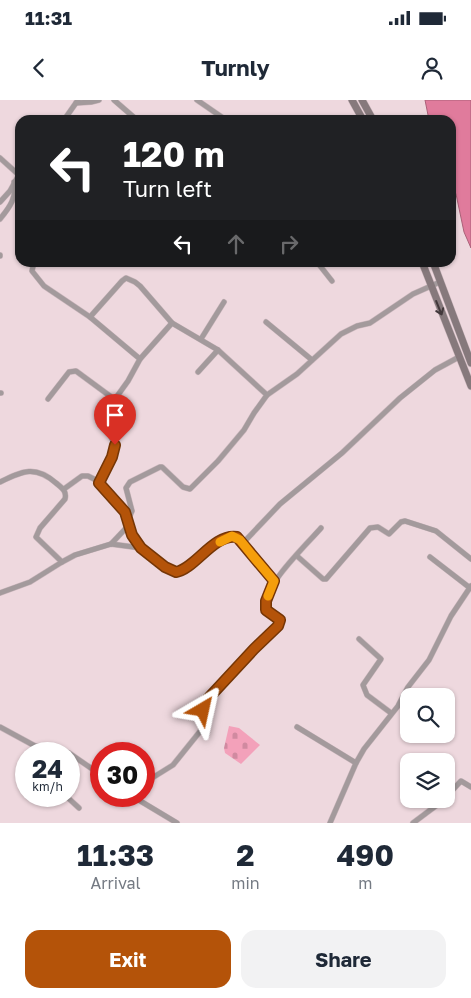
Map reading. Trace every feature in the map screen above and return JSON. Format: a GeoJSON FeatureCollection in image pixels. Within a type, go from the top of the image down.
{"type":"FeatureCollection","features":[{"type":"Feature","properties":{"kind":"main road"},"geometry":{"type":"LineString","coordinates":[[352,100],[360,115]]}},
{"type":"Feature","properties":{"kind":"main road"},"geometry":{"type":"LineString","coordinates":[[362,100],[370,115]]}},
{"type":"Feature","properties":{"kind":"main road"},"geometry":{"type":"LineString","coordinates":[[424,267],[471,386]]}},
{"type":"Feature","properties":{"kind":"main road"},"geometry":{"type":"LineString","coordinates":[[434,267],[471,363]]}},
{"type":"Feature","properties":{"kind":"street"},"geometry":{"type":"LineString","coordinates":[[67,115],[77,101],[90,102],[99,100]]}},
{"type":"Feature","properties":{"kind":"street"},"geometry":{"type":"LineString","coordinates":[[114,100],[131,115]]}},
{"type":"Feature","properties":{"kind":"street"},"geometry":{"type":"LineString","coordinates":[[197,100],[219,115]]}},
{"type":"Feature","properties":{"kind":"street"},"geometry":{"type":"LineString","coordinates":[[0,158],[15,171]]}},
{"type":"Feature","properties":{"kind":"street"},"geometry":{"type":"LineString","coordinates":[[1,199],[10,191],[14,182]]}},
{"type":"Feature","properties":{"kind":"street"},"geometry":{"type":"LineString","coordinates":[[0,218],[7,210],[15,194],[14,182]]}},
{"type":"Feature","properties":{"kind":"street"},"geometry":{"type":"LineString","coordinates":[[33,267],[32,271],[44,286],[90,317],[140,359]]}},
{"type":"Feature","properties":{"kind":"street"},"geometry":{"type":"LineString","coordinates":[[321,267],[332,281]]}},
{"type":"Feature","properties":{"kind":"street"},"geometry":{"type":"LineString","coordinates":[[90,317],[126,278],[136,282],[172,323],[218,350],[267,396]]}},
{"type":"Feature","properties":{"kind":"street"},"geometry":{"type":"LineString","coordinates":[[111,544],[128,522],[132,511],[126,488],[130,482],[160,467],[183,487],[190,489],[218,461],[244,430],[267,396],[348,330],[370,323],[413,294],[440,282]]}},
{"type":"Feature","properties":{"kind":"street"},"geometry":{"type":"LineString","coordinates":[[201,339],[224,302]]}},
{"type":"Feature","properties":{"kind":"street"},"geometry":{"type":"LineString","coordinates":[[266,322],[312,360]]}},
{"type":"Feature","properties":{"kind":"street"},"geometry":{"type":"LineString","coordinates":[[99,483],[115,451],[115,445],[105,425],[105,413],[128,381],[140,359],[172,323]]}},
{"type":"Feature","properties":{"kind":"street"},"geometry":{"type":"LineString","coordinates":[[198,372],[218,350]]}},
{"type":"Feature","properties":{"kind":"street"},"geometry":{"type":"LineString","coordinates":[[243,543],[280,504],[342,454],[400,398],[436,370],[459,357]]}},
{"type":"Feature","properties":{"kind":"street"},"geometry":{"type":"LineString","coordinates":[[48,399],[69,372],[76,371],[114,399]]}},
{"type":"Feature","properties":{"kind":"street"},"geometry":{"type":"LineString","coordinates":[[0,482],[21,472],[34,471],[43,473],[64,489],[66,496],[63,503],[40,528],[36,537],[62,562]]}},
{"type":"Feature","properties":{"kind":"street"},"geometry":{"type":"LineString","coordinates":[[64,489],[82,476],[92,478],[99,483],[125,512],[141,548],[165,567],[176,572],[184,569],[203,552],[227,538],[237,537],[274,581]]}},
{"type":"Feature","properties":{"kind":"street"},"geometry":{"type":"LineString","coordinates":[[297,556],[323,579],[326,579],[370,528],[378,527],[389,534],[401,522],[405,521],[436,531],[471,559]]}},
{"type":"Feature","properties":{"kind":"street"},"geometry":{"type":"LineString","coordinates":[[155,778],[167,771],[181,756],[210,718],[203,710],[203,704],[278,626],[280,620],[266,610],[265,605],[274,581],[322,528]]}},
{"type":"Feature","properties":{"kind":"street"},"geometry":{"type":"LineString","coordinates":[[0,593],[30,582],[75,555],[111,544],[141,548]]}},
{"type":"Feature","properties":{"kind":"street"},"geometry":{"type":"LineString","coordinates":[[330,823],[356,763],[398,706],[408,687],[429,660],[451,616],[470,587],[430,557]]}},
{"type":"Feature","properties":{"kind":"street"},"geometry":{"type":"LineString","coordinates":[[359,639],[381,658],[363,685],[367,696],[391,713]]}},
{"type":"Feature","properties":{"kind":"street"},"geometry":{"type":"LineString","coordinates":[[0,727],[28,742]]}},
{"type":"Feature","properties":{"kind":"street"},"geometry":{"type":"LineString","coordinates":[[297,727],[356,763]]}},
{"type":"Feature","properties":{"kind":"street"},"geometry":{"type":"LineString","coordinates":[[455,787],[460,781],[471,787]]}},
{"type":"Feature","properties":{"kind":"street"},"geometry":{"type":"LineString","coordinates":[[151,807],[177,823]]}},
{"type":"Feature","properties":{"kind":"street"},"geometry":{"type":"LineString","coordinates":[[413,823],[432,808]]}},
{"type":"Feature","properties":{"kind":"green space"},"geometry":{"type":"Polygon","coordinates":[[[229,726],[239,728],[260,745],[241,764],[225,753],[224,748],[229,726]]]}},
{"type":"Feature","properties":{"kind":"shaded area"},"geometry":{"type":"Polygon","coordinates":[[[425,100],[471,100],[471,248],[464,232],[456,194],[456,115],[428,115],[425,100]]]}},
{"type":"Feature","properties":{"kind":"slow traffic"},"geometry":{"type":"LineString","coordinates":[[220,542],[232,536],[240,540],[274,581],[268,596]]}},
{"type":"Feature","properties":{"kind":"route"},"geometry":{"type":"LineString","coordinates":[[115,445],[115,451],[99,483],[125,512],[132,535],[141,548],[165,567],[179,572],[214,545],[232,536],[237,537],[274,581],[265,605],[266,610],[280,620],[278,626],[236,667],[203,704],[203,710]]}}]}
